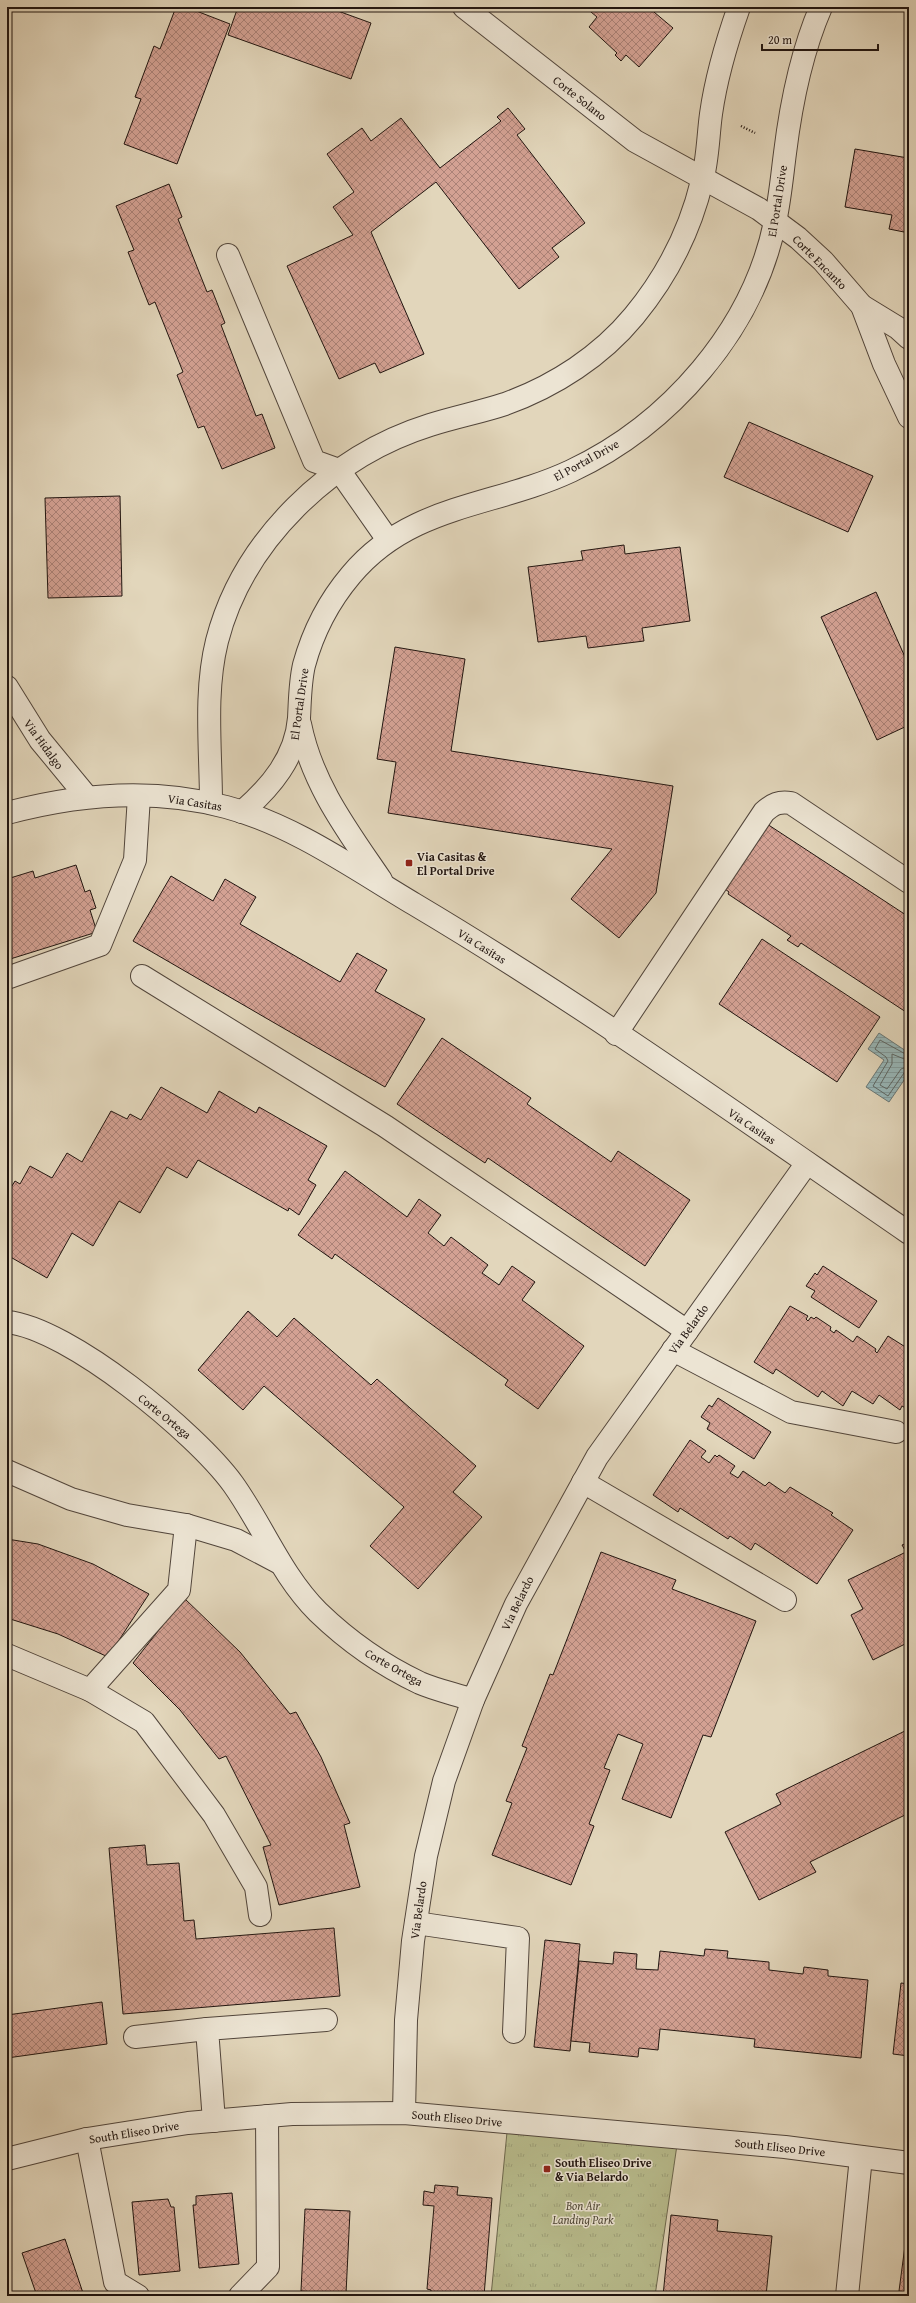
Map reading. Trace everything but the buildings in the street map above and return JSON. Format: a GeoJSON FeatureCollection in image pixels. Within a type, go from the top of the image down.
{"type":"FeatureCollection","features":[{"type":"Feature","properties":{"kind":"street","name":"Corte Solano"},"geometry":{"type":"LineString","coordinates":[[464,7],[635,141],[703,179],[742,198],[776,221]]}},
{"type":"Feature","properties":{"kind":"street"},"geometry":{"type":"LineString","coordinates":[[211,804],[210,711],[213,670],[218,641],[233,596],[246,572],[274,532],[306,498],[339,470],[363,454],[403,435],[429,425],[506,403],[533,392],[584,363],[634,317],[661,280],[688,230],[703,179],[717,84],[739,7]]}},
{"type":"Feature","properties":{"kind":"street","name":"El Portal Drive"},"geometry":{"type":"LineString","coordinates":[[242,812],[262,794],[285,763],[295,742],[304,666],[323,616],[336,594],[369,556],[388,540],[413,525],[439,514],[537,486],[566,473],[609,450],[644,425],[673,399],[697,374],[733,326],[759,277],[776,221],[790,115],[806,48],[821,7]]}},
{"type":"Feature","properties":{"kind":"street","name":"Corte Encanto"},"geometry":{"type":"LineString","coordinates":[[776,221],[823,261],[862,306],[898,328],[909,338]]}},
{"type":"Feature","properties":{"kind":"street"},"geometry":{"type":"LineString","coordinates":[[228,255],[314,461],[339,470],[388,540]]}},
{"type":"Feature","properties":{"kind":"street","name":"Corte Encanto"},"geometry":{"type":"LineString","coordinates":[[862,306],[884,364],[909,416]]}},
{"type":"Feature","properties":{"kind":"street","name":"Via Hidalgo"},"geometry":{"type":"LineString","coordinates":[[7,687],[40,740],[87,797]]}},
{"type":"Feature","properties":{"kind":"street"},"geometry":{"type":"LineString","coordinates":[[299,718],[310,762],[318,781],[337,816],[385,886]]}},
{"type":"Feature","properties":{"kind":"street"},"geometry":{"type":"LineString","coordinates":[[7,979],[100,946],[135,860],[139,796]]}},
{"type":"Feature","properties":{"kind":"street","name":"Via Casitas"},"geometry":{"type":"LineString","coordinates":[[7,813],[87,797],[139,796],[190,800],[211,804],[242,812],[273,825],[325,851],[496,954],[909,1233]]}},
{"type":"Feature","properties":{"kind":"street"},"geometry":{"type":"LineString","coordinates":[[616,1034],[764,812],[771,805],[780,802],[790,803],[909,882]]}},
{"type":"Feature","properties":{"kind":"street"},"geometry":{"type":"LineString","coordinates":[[142,976],[385,1126],[687,1331]]}},
{"type":"Feature","properties":{"kind":"street","name":"Via Belardo"},"geometry":{"type":"LineString","coordinates":[[404,2113],[406,2020],[416,1923],[426,1856],[442,1789],[473,1700],[516,1604],[597,1457],[807,1163]]}},
{"type":"Feature","properties":{"kind":"street","name":"Corte Ortega"},"geometry":{"type":"LineString","coordinates":[[7,1322],[35,1328],[66,1345],[126,1384],[170,1418],[207,1452],[232,1483],[257,1521],[278,1562],[318,1612],[367,1654],[420,1683],[473,1700]]}},
{"type":"Feature","properties":{"kind":"street"},"geometry":{"type":"LineString","coordinates":[[673,1350],[791,1412],[896,1432]]}},
{"type":"Feature","properties":{"kind":"street","name":"Corte Ortega"},"geometry":{"type":"LineString","coordinates":[[7,1471],[71,1499],[127,1515],[186,1525],[236,1540],[278,1562]]}},
{"type":"Feature","properties":{"kind":"street"},"geometry":{"type":"LineString","coordinates":[[582,1482],[785,1600]]}},
{"type":"Feature","properties":{"kind":"street"},"geometry":{"type":"LineString","coordinates":[[90,1690],[179,1590],[186,1525]]}},
{"type":"Feature","properties":{"kind":"street"},"geometry":{"type":"LineString","coordinates":[[7,1656],[90,1690],[144,1722],[214,1815],[256,1887],[260,1915]]}},
{"type":"Feature","properties":{"kind":"street"},"geometry":{"type":"LineString","coordinates":[[416,1923],[518,1938],[514,2032]]}},
{"type":"Feature","properties":{"kind":"street"},"geometry":{"type":"LineString","coordinates":[[135,2037],[207,2029],[326,2020]]}},
{"type":"Feature","properties":{"kind":"street"},"geometry":{"type":"LineString","coordinates":[[207,2029],[214,2121]]}},
{"type":"Feature","properties":{"kind":"street","name":"South Eliseo Drive"},"geometry":{"type":"LineString","coordinates":[[7,2159],[87,2139],[214,2121],[267,2116],[404,2113],[785,2147],[909,2164]]}},
{"type":"Feature","properties":{"kind":"street"},"geometry":{"type":"LineString","coordinates":[[240,2296],[268,2267],[267,2116]]}},
{"type":"Feature","properties":{"kind":"street"},"geometry":{"type":"LineString","coordinates":[[87,2139],[115,2282],[138,2296]]}},
{"type":"Feature","properties":{"kind":"street"},"geometry":{"type":"LineString","coordinates":[[847,2296],[861,2157]]}},
{"type":"Feature","properties":{"kind":"path"},"geometry":{"type":"LineString","coordinates":[[736,124],[761,135]]}},
{"type":"Feature","properties":{"kind":"green space","name":"Bon Air Landing Park"},"geometry":{"type":"Polygon","coordinates":[[[508,2122],[678,2138],[655,2296],[491,2296],[508,2122]]]}},
{"type":"Feature","properties":{"kind":"water"},"geometry":{"type":"Polygon","coordinates":[[[879,1033],[909,1053],[909,1073],[889,1102],[866,1087],[884,1060],[868,1049],[879,1033]]]}},
{"type":"Feature","properties":{"kind":"place","name":"Via Casitas & El Portal Drive"},"geometry":{"type":"Point","coordinates":[409,863]}},
{"type":"Feature","properties":{"kind":"place","name":"South Eliseo Drive & Via Belardo"},"geometry":{"type":"Point","coordinates":[547,2169]}}]}
